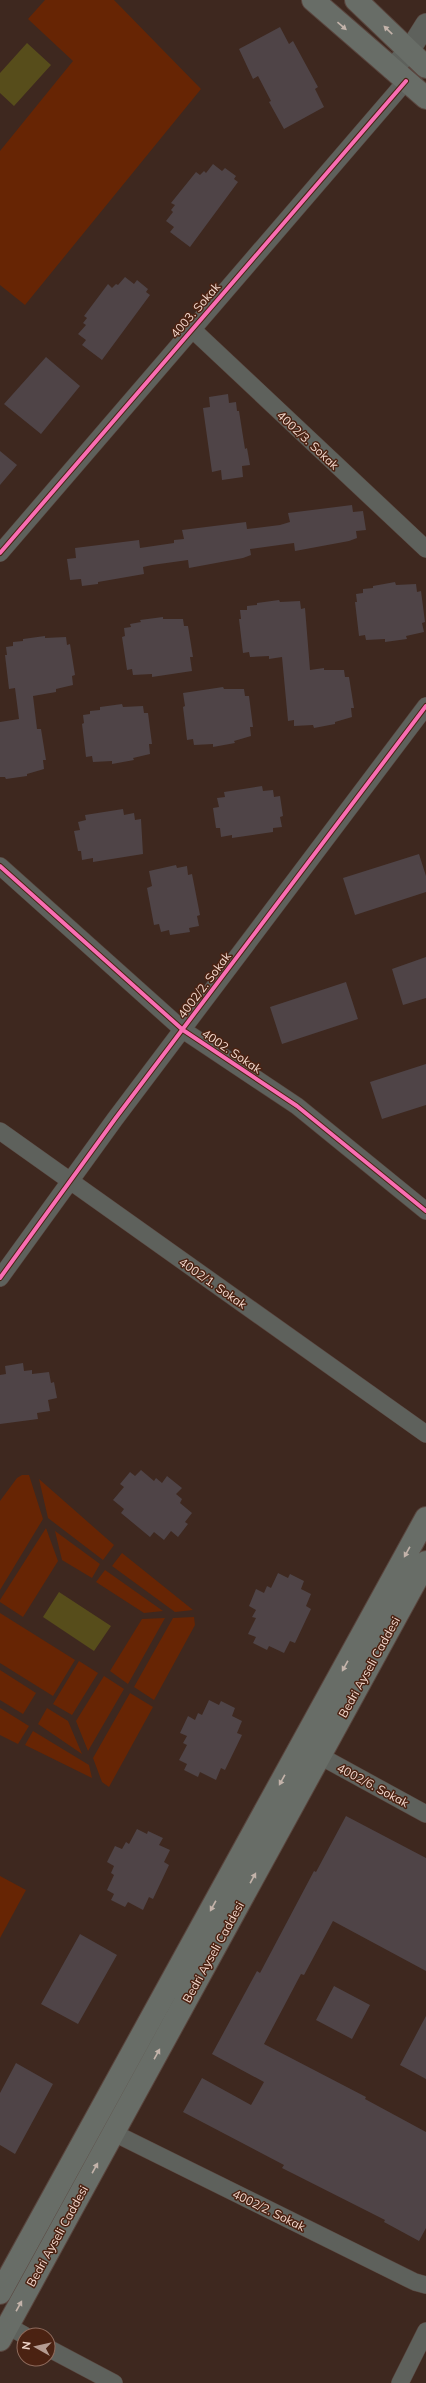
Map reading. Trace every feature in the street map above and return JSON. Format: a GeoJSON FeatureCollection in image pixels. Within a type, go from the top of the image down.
{"type":"FeatureCollection","features":[{"type":"Feature","properties":{"kind":"main road"},"geometry":{"type":"LineString","coordinates":[[313,0],[413,82]]}},
{"type":"Feature","properties":{"kind":"main road"},"geometry":{"type":"LineString","coordinates":[[356,0],[426,67]]}},
{"type":"Feature","properties":{"kind":"main road","name":"Bedri Ayseli Caddesi"},"geometry":{"type":"LineString","coordinates":[[0,2293],[426,1518]]}},
{"type":"Feature","properties":{"kind":"main road","name":"Bedri Ayseli Caddesi"},"geometry":{"type":"LineString","coordinates":[[11,2334],[114,2133],[426,1562]]}},
{"type":"Feature","properties":{"kind":"street"},"geometry":{"type":"LineString","coordinates":[[413,82],[410,51],[426,24]]}},
{"type":"Feature","properties":{"kind":"street","name":"4003. Sokak"},"geometry":{"type":"LineString","coordinates":[[0,553],[192,329],[413,82]]}},
{"type":"Feature","properties":{"kind":"street","name":"4002/3. Sokak"},"geometry":{"type":"LineString","coordinates":[[192,329],[426,549]]}},
{"type":"Feature","properties":{"kind":"street","name":"4002/2. Sokak"},"geometry":{"type":"LineString","coordinates":[[0,1278],[183,1030],[426,706]]}},
{"type":"Feature","properties":{"kind":"street","name":"4002. Sokak"},"geometry":{"type":"LineString","coordinates":[[0,866],[183,1030],[297,1106],[426,1211]]}},
{"type":"Feature","properties":{"kind":"street","name":"4002/1. Sokak"},"geometry":{"type":"LineString","coordinates":[[0,1131],[426,1434]]}},
{"type":"Feature","properties":{"kind":"street","name":"4002/6. Sokak"},"geometry":{"type":"LineString","coordinates":[[320,1756],[426,1814]]}},
{"type":"Feature","properties":{"kind":"street","name":"4002/2. Sokak"},"geometry":{"type":"LineString","coordinates":[[114,2133],[415,2282],[426,2284]]}},
{"type":"Feature","properties":{"kind":"street"},"geometry":{"type":"LineString","coordinates":[[400,2383],[426,2331]]}},
{"type":"Feature","properties":{"kind":"street"},"geometry":{"type":"LineString","coordinates":[[56,2352],[114,2383]]}},
{"type":"Feature","properties":{"kind":"shaded area"},"geometry":{"type":"Polygon","coordinates":[[[45,0],[114,0],[201,89],[25,305],[0,285],[0,151],[73,61],[28,19],[45,0]]]}},
{"type":"Feature","properties":{"kind":"shaded area"},"geometry":{"type":"Polygon","coordinates":[[[27,43],[51,65],[14,106],[0,93],[0,73],[27,43]]]}},
{"type":"Feature","properties":{"kind":"shaded area"},"geometry":{"type":"Polygon","coordinates":[[[22,1475],[29,1475],[43,1519],[0,1590],[0,1501],[17,1478],[22,1475]]]}},
{"type":"Feature","properties":{"kind":"shaded area"},"geometry":{"type":"Polygon","coordinates":[[[39,1479],[114,1545],[103,1560],[48,1518],[39,1479]]]}},
{"type":"Feature","properties":{"kind":"shaded area"},"geometry":{"type":"Polygon","coordinates":[[[46,1528],[58,1561],[23,1617],[0,1602],[0,1600],[46,1528]]]}},
{"type":"Feature","properties":{"kind":"shaded area"},"geometry":{"type":"Polygon","coordinates":[[[55,1531],[100,1564],[92,1578],[62,1560],[55,1531]]]}},
{"type":"Feature","properties":{"kind":"shaded area"},"geometry":{"type":"Polygon","coordinates":[[[122,1553],[193,1610],[175,1612],[112,1566],[122,1553]]]}},
{"type":"Feature","properties":{"kind":"shaded area"},"geometry":{"type":"Polygon","coordinates":[[[105,1570],[163,1611],[144,1613],[96,1582],[105,1570]]]}},
{"type":"Feature","properties":{"kind":"shaded area"},"geometry":{"type":"Polygon","coordinates":[[[59,1592],[111,1626],[94,1651],[43,1617],[59,1592]]]}},
{"type":"Feature","properties":{"kind":"shaded area"},"geometry":{"type":"Polygon","coordinates":[[[0,1613],[75,1660],[53,1696],[0,1663],[0,1613]]]}},
{"type":"Feature","properties":{"kind":"shaded area"},"geometry":{"type":"Polygon","coordinates":[[[194,1617],[195,1625],[154,1700],[134,1687],[173,1618],[194,1617]]]}},
{"type":"Feature","properties":{"kind":"shaded area"},"geometry":{"type":"Polygon","coordinates":[[[165,1618],[128,1684],[110,1671],[142,1619],[165,1618]]]}},
{"type":"Feature","properties":{"kind":"shaded area"},"geometry":{"type":"Polygon","coordinates":[[[79,1661],[98,1673],[72,1715],[53,1704],[79,1661]]]}},
{"type":"Feature","properties":{"kind":"shaded area"},"geometry":{"type":"Polygon","coordinates":[[[0,1670],[36,1693],[23,1714],[0,1700],[0,1670]]]}},
{"type":"Feature","properties":{"kind":"shaded area"},"geometry":{"type":"Polygon","coordinates":[[[104,1676],[124,1689],[88,1751],[76,1721],[104,1676]]]}},
{"type":"Feature","properties":{"kind":"shaded area"},"geometry":{"type":"Polygon","coordinates":[[[130,1693],[153,1707],[109,1787],[102,1782],[93,1758],[130,1693]]]}},
{"type":"Feature","properties":{"kind":"shaded area"},"geometry":{"type":"Polygon","coordinates":[[[0,1708],[29,1726],[18,1744],[0,1735],[0,1708]]]}},
{"type":"Feature","properties":{"kind":"shaded area"},"geometry":{"type":"Polygon","coordinates":[[[47,1708],[68,1721],[82,1754],[38,1724],[47,1708]]]}},
{"type":"Feature","properties":{"kind":"shaded area"},"geometry":{"type":"Polygon","coordinates":[[[33,1731],[89,1765],[92,1778],[25,1745],[33,1731]]]}},
{"type":"Feature","properties":{"kind":"shaded area"},"geometry":{"type":"Polygon","coordinates":[[[0,1876],[26,1890],[0,1938],[0,1876]]]}},
{"type":"Feature","properties":{"kind":"building"},"geometry":{"type":"Polygon","coordinates":[[[280,27],[289,44],[293,41],[318,87],[315,89],[324,107],[284,129],[269,102],[271,101],[258,76],[253,79],[239,49],[280,27]]]}},
{"type":"Feature","properties":{"kind":"building"},"geometry":{"type":"Polygon","coordinates":[[[213,164],[222,171],[225,168],[236,176],[234,179],[238,182],[190,247],[170,232],[174,227],[166,221],[173,212],[171,210],[175,205],[171,203],[196,172],[200,175],[204,171],[206,173],[213,164]]]}},
{"type":"Feature","properties":{"kind":"building"},"geometry":{"type":"Polygon","coordinates":[[[125,277],[134,284],[137,280],[148,289],[146,292],[150,295],[102,360],[82,345],[86,340],[78,334],[86,325],[83,323],[87,318],[84,316],[108,284],[112,288],[116,284],[118,285],[125,277]]]}},
{"type":"Feature","properties":{"kind":"building"},"geometry":{"type":"Polygon","coordinates":[[[46,357],[80,386],[41,434],[4,404],[46,357]]]}},
{"type":"Feature","properties":{"kind":"building"},"geometry":{"type":"Polygon","coordinates":[[[228,394],[229,403],[236,402],[237,411],[239,411],[245,449],[247,448],[250,465],[242,466],[243,477],[222,480],[221,470],[212,472],[203,408],[210,407],[209,397],[228,394]]]}},
{"type":"Feature","properties":{"kind":"building"},"geometry":{"type":"Polygon","coordinates":[[[0,451],[17,465],[0,485],[0,451]]]}},
{"type":"Feature","properties":{"kind":"building"},"geometry":{"type":"Polygon","coordinates":[[[352,505],[353,512],[363,511],[366,530],[356,531],[357,538],[349,541],[295,551],[294,543],[250,549],[251,555],[243,558],[189,568],[188,560],[152,565],[143,567],[144,574],[98,582],[98,584],[82,586],[81,579],[70,580],[67,559],[76,558],[75,548],[139,540],[140,548],[174,543],[174,540],[184,539],[182,530],[246,522],[247,529],[280,525],[290,522],[288,513],[352,505]]]}},
{"type":"Feature","properties":{"kind":"building"},"geometry":{"type":"Polygon","coordinates":[[[395,582],[396,585],[416,584],[417,592],[421,591],[425,622],[422,623],[424,632],[406,636],[407,639],[385,642],[385,639],[366,640],[365,635],[359,636],[355,602],[357,602],[356,594],[363,593],[363,589],[395,582]]]}},
{"type":"Feature","properties":{"kind":"building"},"geometry":{"type":"Polygon","coordinates":[[[279,600],[280,602],[300,601],[301,609],[305,608],[310,670],[324,668],[324,670],[344,670],[345,677],[349,677],[354,708],[351,708],[352,717],[335,722],[335,724],[314,728],[313,725],[294,726],[294,720],[288,721],[282,657],[269,659],[269,656],[250,657],[249,652],[243,653],[239,619],[241,619],[240,610],[247,610],[247,606],[257,605],[257,603],[279,600]]]}},
{"type":"Feature","properties":{"kind":"building"},"geometry":{"type":"Polygon","coordinates":[[[163,617],[163,619],[183,619],[184,626],[188,626],[193,657],[190,657],[192,671],[152,677],[152,674],[133,675],[132,669],[127,670],[122,637],[125,636],[124,628],[131,627],[130,624],[141,622],[140,620],[163,617]]]}},
{"type":"Feature","properties":{"kind":"building"},"geometry":{"type":"Polygon","coordinates":[[[45,636],[45,638],[66,637],[67,645],[70,644],[75,675],[72,676],[73,685],[56,689],[56,692],[33,696],[37,729],[41,729],[46,760],[43,760],[44,769],[27,774],[27,776],[6,779],[5,777],[0,777],[0,722],[19,719],[15,688],[9,689],[5,655],[7,655],[6,647],[13,646],[13,642],[23,641],[23,639],[45,636]]]}},
{"type":"Feature","properties":{"kind":"building"},"geometry":{"type":"Polygon","coordinates":[[[223,687],[224,689],[244,689],[245,696],[249,696],[253,727],[250,727],[251,736],[234,741],[235,743],[213,747],[213,744],[194,745],[193,739],[187,740],[183,693],[223,687]]]}},
{"type":"Feature","properties":{"kind":"building"},"geometry":{"type":"Polygon","coordinates":[[[122,704],[123,707],[143,706],[144,713],[148,713],[152,744],[149,744],[150,754],[133,758],[134,760],[112,764],[112,761],[93,762],[92,756],[86,757],[82,724],[84,723],[83,715],[90,714],[90,711],[100,710],[100,707],[122,704]]]}},
{"type":"Feature","properties":{"kind":"building"},"geometry":{"type":"Polygon","coordinates":[[[262,786],[263,791],[273,790],[274,797],[280,796],[283,816],[280,817],[282,827],[273,828],[273,832],[232,838],[232,835],[221,837],[220,828],[216,828],[213,808],[219,807],[217,798],[225,797],[224,792],[262,786]]]}},
{"type":"Feature","properties":{"kind":"building"},"geometry":{"type":"Polygon","coordinates":[[[123,809],[124,815],[134,813],[135,820],[141,819],[143,854],[93,862],[93,858],[82,860],[81,851],[78,851],[74,831],[80,830],[78,822],[86,820],[85,815],[123,809]]]}},
{"type":"Feature","properties":{"kind":"building"},"geometry":{"type":"Polygon","coordinates":[[[419,854],[426,876],[426,892],[355,915],[343,878],[419,854]]]}},
{"type":"Feature","properties":{"kind":"building"},"geometry":{"type":"Polygon","coordinates":[[[176,865],[177,868],[187,866],[188,875],[192,874],[200,915],[197,916],[199,926],[189,928],[190,932],[170,935],[169,930],[161,932],[159,924],[154,925],[147,888],[152,886],[149,871],[176,865]]]}},
{"type":"Feature","properties":{"kind":"building"},"geometry":{"type":"Polygon","coordinates":[[[426,957],[426,998],[403,1005],[392,969],[426,957]]]}},
{"type":"Feature","properties":{"kind":"building"},"geometry":{"type":"Polygon","coordinates":[[[346,982],[358,1019],[282,1044],[270,1007],[346,982]]]}},
{"type":"Feature","properties":{"kind":"building"},"geometry":{"type":"Polygon","coordinates":[[[426,1064],[426,1105],[382,1119],[370,1082],[426,1064]]]}},
{"type":"Feature","properties":{"kind":"building"},"geometry":{"type":"Polygon","coordinates":[[[23,1363],[24,1371],[32,1370],[32,1374],[49,1372],[51,1383],[54,1382],[57,1398],[48,1400],[50,1411],[37,1413],[38,1419],[0,1424],[0,1375],[6,1374],[5,1366],[23,1363]]]}},
{"type":"Feature","properties":{"kind":"building"},"geometry":{"type":"Polygon","coordinates":[[[141,1470],[154,1481],[156,1478],[162,1483],[167,1476],[182,1488],[176,1494],[182,1499],[180,1503],[192,1513],[185,1522],[188,1524],[178,1537],[171,1531],[164,1540],[154,1532],[150,1537],[121,1513],[124,1509],[113,1500],[124,1487],[120,1484],[130,1472],[135,1476],[141,1470]]]}},
{"type":"Feature","properties":{"kind":"building"},"geometry":{"type":"Polygon","coordinates":[[[278,1573],[288,1578],[290,1574],[304,1581],[301,1589],[311,1594],[306,1606],[311,1609],[295,1643],[290,1641],[284,1653],[269,1646],[267,1650],[253,1643],[256,1637],[248,1634],[256,1618],[252,1617],[256,1610],[249,1606],[256,1589],[264,1593],[267,1586],[271,1588],[278,1573]]]}},
{"type":"Feature","properties":{"kind":"building"},"geometry":{"type":"Polygon","coordinates":[[[209,1700],[219,1705],[221,1701],[235,1708],[232,1716],[242,1721],[237,1733],[242,1735],[225,1770],[221,1768],[216,1780],[200,1772],[198,1777],[184,1770],[187,1764],[179,1760],[187,1745],[183,1743],[187,1736],[180,1733],[188,1716],[195,1720],[198,1713],[202,1715],[209,1700]]]}},
{"type":"Feature","properties":{"kind":"building"},"geometry":{"type":"Polygon","coordinates":[[[346,1816],[426,1858],[426,1971],[333,1921],[304,1975],[301,1974],[264,2044],[366,2097],[365,2099],[426,2132],[426,2228],[419,2241],[384,2222],[385,2220],[282,2168],[284,2165],[183,2112],[202,2078],[251,2105],[264,2082],[212,2054],[257,1971],[260,1973],[314,1871],[316,1872],[346,1816]]]}},
{"type":"Feature","properties":{"kind":"building"},"geometry":{"type":"Polygon","coordinates":[[[137,1829],[147,1834],[148,1831],[163,1838],[159,1845],[170,1850],[164,1862],[169,1865],[153,1899],[149,1897],[143,1910],[128,1902],[125,1907],[111,1900],[114,1894],[107,1890],[114,1875],[111,1873],[114,1866],[107,1862],[115,1846],[122,1849],[126,1842],[129,1844],[137,1829]]]}},
{"type":"Feature","properties":{"kind":"building"},"geometry":{"type":"Polygon","coordinates":[[[80,1934],[117,1955],[78,2024],[41,2004],[80,1934]]]}},
{"type":"Feature","properties":{"kind":"building"},"geometry":{"type":"Polygon","coordinates":[[[334,1986],[370,2005],[352,2039],[316,2020],[334,1986]]]}},
{"type":"Feature","properties":{"kind":"building"},"geometry":{"type":"Polygon","coordinates":[[[426,2016],[426,2079],[400,2065],[426,2016]]]}},
{"type":"Feature","properties":{"kind":"building"},"geometry":{"type":"Polygon","coordinates":[[[16,2063],[53,2084],[15,2154],[0,2145],[0,2093],[16,2063]]]}},
{"type":"Feature","properties":{"kind":"cycle path"},"geometry":{"type":"LineString","coordinates":[[0,553],[406,81]]}},
{"type":"Feature","properties":{"kind":"cycle path"},"geometry":{"type":"LineString","coordinates":[[0,1278],[115,1119],[426,706]]}},
{"type":"Feature","properties":{"kind":"cycle path"},"geometry":{"type":"LineString","coordinates":[[0,866],[183,1030],[297,1106],[426,1211]]}}]}
